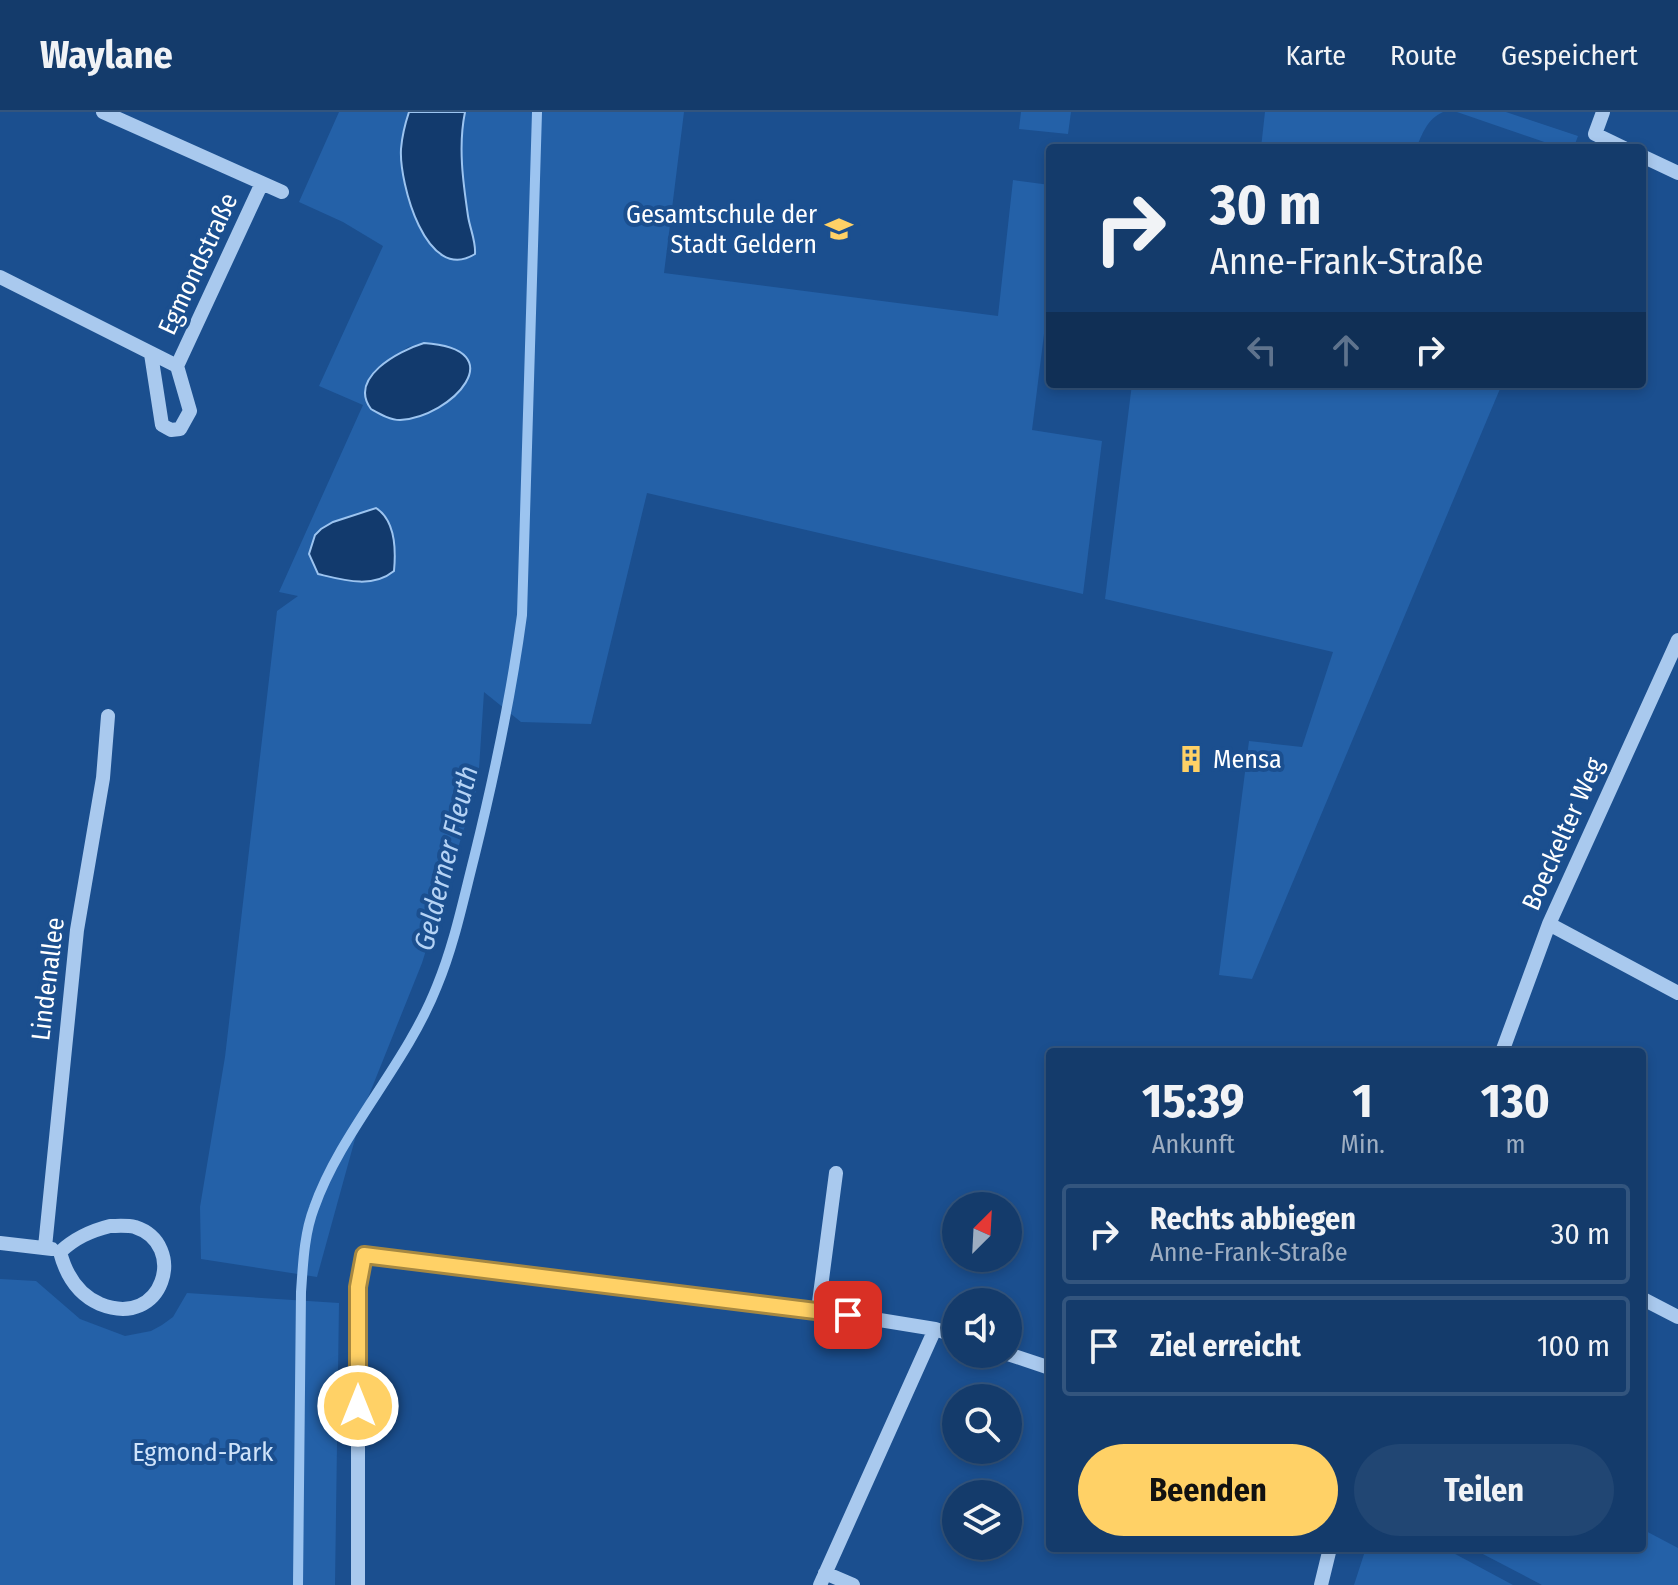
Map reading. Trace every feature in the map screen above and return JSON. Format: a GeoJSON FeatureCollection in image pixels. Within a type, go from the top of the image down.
{"type":"FeatureCollection","features":[{"type":"Feature","properties":{"kind":"street","name":"Egmondstraße"},"geometry":{"type":"LineString","coordinates":[[103,112],[282,192]]}},
{"type":"Feature","properties":{"kind":"street"},"geometry":{"type":"LineString","coordinates":[[1603,112],[1595,134],[1616,144]]}},
{"type":"Feature","properties":{"kind":"street"},"geometry":{"type":"LineString","coordinates":[[1646,158],[1678,173]]}},
{"type":"Feature","properties":{"kind":"street","name":"Egmondstraße"},"geometry":{"type":"LineString","coordinates":[[151,354],[162,425],[171,430],[180,429],[190,411],[177,366],[262,183]]}},
{"type":"Feature","properties":{"kind":"street","name":"Egmondstraße"},"geometry":{"type":"LineString","coordinates":[[0,277],[177,366]]}},
{"type":"Feature","properties":{"kind":"street","name":"Boeckelter Weg"},"geometry":{"type":"LineString","coordinates":[[1503,1048],[1549,924],[1678,640]]}},
{"type":"Feature","properties":{"kind":"street","name":"Lindenallee"},"geometry":{"type":"LineString","coordinates":[[45,1247],[74,957],[103,778],[108,716]]}},
{"type":"Feature","properties":{"kind":"street"},"geometry":{"type":"LineString","coordinates":[[1549,924],[1678,993]]}},
{"type":"Feature","properties":{"kind":"street"},"geometry":{"type":"LineString","coordinates":[[818,1310],[836,1173]]}},
{"type":"Feature","properties":{"kind":"street"},"geometry":{"type":"LineString","coordinates":[[110,1226],[133,1226],[151,1236],[162,1252],[161,1285],[155,1296],[141,1307],[127,1310],[110,1308],[79,1289],[66,1274],[60,1252],[71,1241],[88,1232],[110,1226]]}},
{"type":"Feature","properties":{"kind":"street"},"geometry":{"type":"LineString","coordinates":[[0,1243],[45,1247],[60,1252]]}},
{"type":"Feature","properties":{"kind":"street"},"geometry":{"type":"LineString","coordinates":[[358,1585],[358,1287],[364,1255],[818,1310],[942,1331]]}},
{"type":"Feature","properties":{"kind":"street"},"geometry":{"type":"LineString","coordinates":[[1646,1301],[1678,1317]]}},
{"type":"Feature","properties":{"kind":"street"},"geometry":{"type":"LineString","coordinates":[[853,1585],[823,1579],[935,1329]]}},
{"type":"Feature","properties":{"kind":"street"},"geometry":{"type":"LineString","coordinates":[[1022,1359],[1046,1367]]}},
{"type":"Feature","properties":{"kind":"street"},"geometry":{"type":"LineString","coordinates":[[1321,1585],[1329,1552]]}},
{"type":"Feature","properties":{"kind":"green space"},"geometry":{"type":"Polygon","coordinates":[[[339,112],[409,112],[402,148],[404,185],[416,219],[437,250],[473,237],[462,175],[461,143],[465,112],[684,112],[664,273],[998,316],[1013,180],[1046,184],[1046,318],[1032,430],[1102,441],[1083,594],[647,493],[591,724],[521,722],[484,692],[478,784],[422,963],[363,1110],[317,1277],[201,1259],[200,1207],[225,1057],[277,611],[298,596],[279,592],[363,405],[319,386],[383,246],[343,222],[299,202],[339,112]],[[438,344],[408,347],[376,370],[399,420],[444,404],[462,389],[468,379],[471,368],[438,344]],[[359,512],[333,522],[318,574],[342,580],[372,581],[396,555],[388,520],[359,512]]]}},
{"type":"Feature","properties":{"kind":"green space"},"geometry":{"type":"Polygon","coordinates":[[[1021,112],[1071,112],[1068,134],[1019,129],[1021,112]]]}},
{"type":"Feature","properties":{"kind":"green space"},"geometry":{"type":"Polygon","coordinates":[[[1265,112],[1443,112],[1429,123],[1418,144],[1261,144],[1265,112]]]}},
{"type":"Feature","properties":{"kind":"green space"},"geometry":{"type":"Polygon","coordinates":[[[1457,112],[1506,112],[1578,136],[1575,144],[1550,144],[1457,112]]]}},
{"type":"Feature","properties":{"kind":"green space"},"geometry":{"type":"Polygon","coordinates":[[[1131,388],[1500,388],[1252,979],[1219,975],[1249,741],[1302,747],[1333,652],[1105,599],[1131,388]]]}},
{"type":"Feature","properties":{"kind":"green space","name":"Egmond-Park"},"geometry":{"type":"Polygon","coordinates":[[[0,1279],[36,1281],[80,1319],[125,1336],[151,1331],[162,1325],[173,1317],[187,1293],[339,1303],[335,1585],[0,1585],[0,1279]]]}},
{"type":"Feature","properties":{"kind":"green space"},"geometry":{"type":"Polygon","coordinates":[[[1646,1531],[1678,1548],[1678,1585],[1542,1585],[1479,1552],[1646,1552],[1646,1531]]]}},
{"type":"Feature","properties":{"kind":"green space"},"geometry":{"type":"Polygon","coordinates":[[[1365,1552],[1451,1552],[1513,1585],[1354,1585],[1365,1552]]]}},
{"type":"Feature","properties":{"kind":"shaded area"},"geometry":{"type":"Polygon","coordinates":[[[409,112],[465,112],[462,164],[475,254],[458,260],[442,255],[419,226],[402,164],[402,139],[409,112]]]}},
{"type":"Feature","properties":{"kind":"shaded area"},"geometry":{"type":"Polygon","coordinates":[[[424,343],[451,348],[466,357],[470,369],[466,383],[438,408],[420,416],[396,420],[371,409],[366,398],[366,387],[379,367],[402,352],[424,343]]]}},
{"type":"Feature","properties":{"kind":"shaded area"},"geometry":{"type":"Polygon","coordinates":[[[376,508],[391,528],[394,571],[385,577],[367,581],[318,574],[309,554],[315,535],[333,522],[376,508]]]}},
{"type":"Feature","properties":{"kind":"waterway","name":"Gelderner Fleuth"},"geometry":{"type":"LineString","coordinates":[[298,1585],[301,1292],[308,1228],[340,1152],[424,1015],[443,970],[481,828],[513,676],[522,615],[537,112]]}},
{"type":"Feature","properties":{"kind":"place","name":"Gesamtschule der Stadt Geldern"},"geometry":{"type":"Point","coordinates":[839,229]}},
{"type":"Feature","properties":{"kind":"place","name":"Mensa"},"geometry":{"type":"Point","coordinates":[1191,759]}},
{"type":"Feature","properties":{"kind":"route"},"geometry":{"type":"LineString","coordinates":[[358,1406],[358,1287],[364,1255],[848,1315]]}}]}
